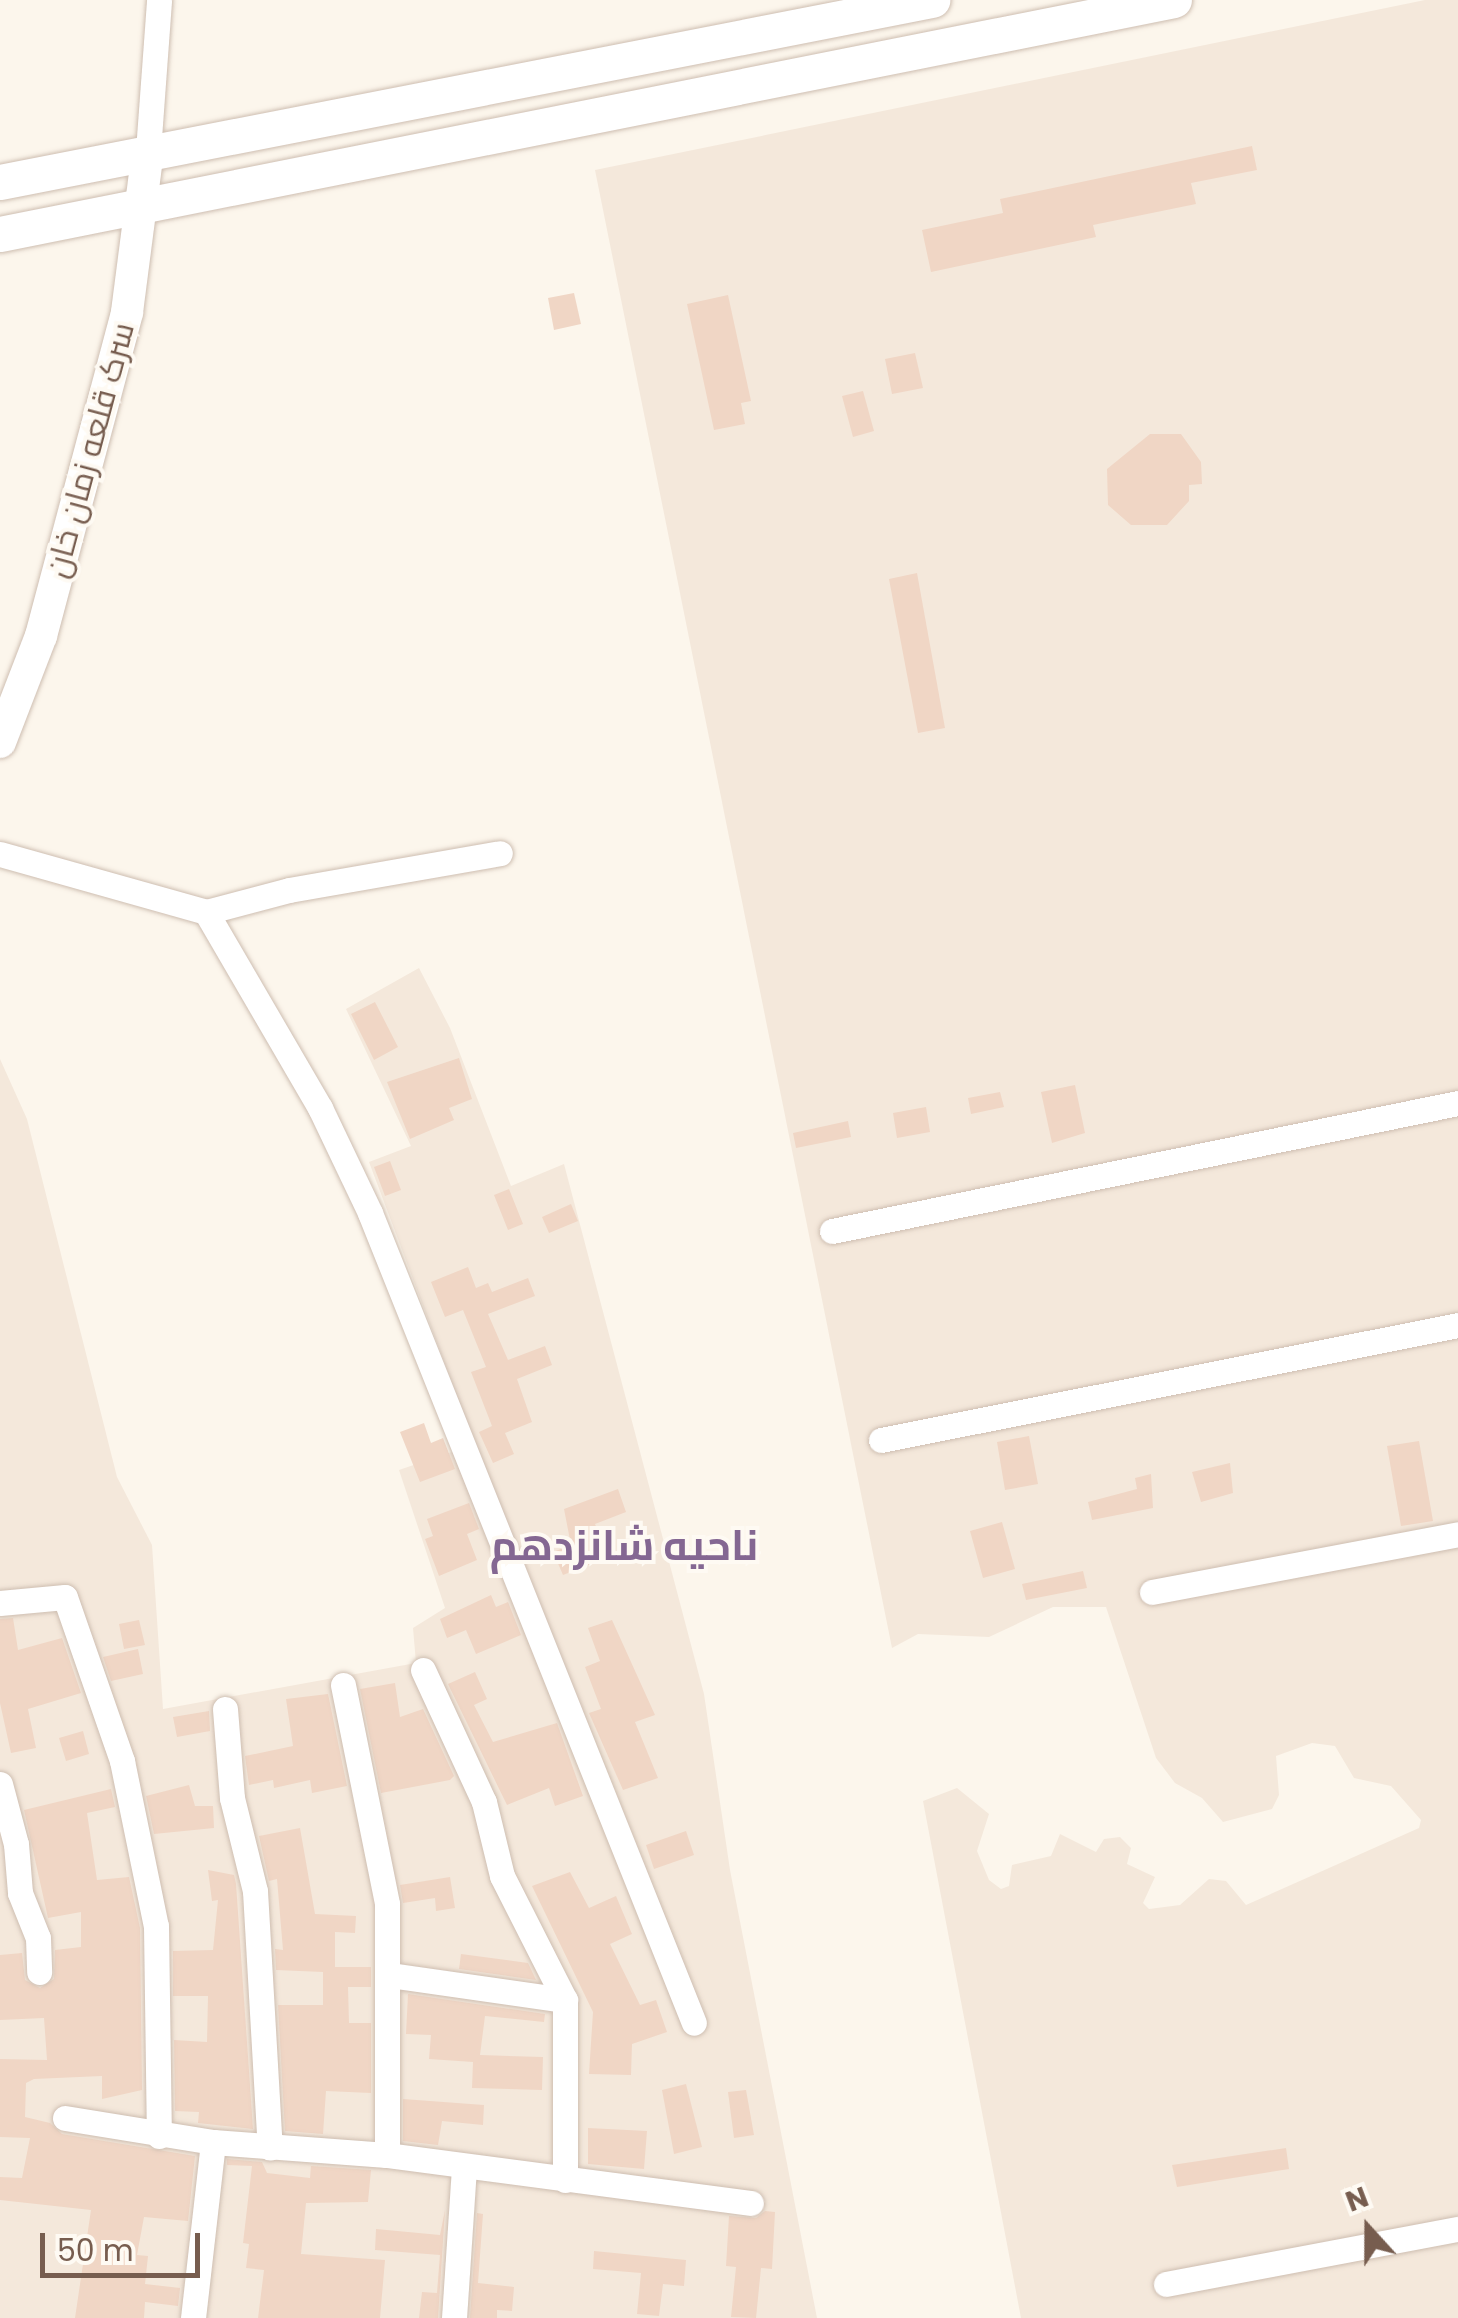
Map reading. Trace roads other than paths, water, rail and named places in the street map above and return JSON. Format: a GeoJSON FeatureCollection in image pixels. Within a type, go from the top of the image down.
{"type":"FeatureCollection","features":[{"type":"Feature","properties":{"kind":"main road"},"geometry":{"type":"LineString","coordinates":[[0,182],[932,0]]}},
{"type":"Feature","properties":{"kind":"main road"},"geometry":{"type":"LineString","coordinates":[[0,234],[1174,0]]}},
{"type":"Feature","properties":{"kind":"street"},"geometry":{"type":"LineString","coordinates":[[148,151],[159,0]]}},
{"type":"Feature","properties":{"kind":"street","name":"سرک قلعه زمان خان"},"geometry":{"type":"LineString","coordinates":[[0,742],[42,636],[112,370],[148,151]]}},
{"type":"Feature","properties":{"kind":"street"},"geometry":{"type":"LineString","coordinates":[[0,854],[206,912],[289,890],[500,853]]}},
{"type":"Feature","properties":{"kind":"street"},"geometry":{"type":"LineString","coordinates":[[206,912],[320,1108],[370,1213],[694,2023]]}},
{"type":"Feature","properties":{"kind":"street"},"geometry":{"type":"LineString","coordinates":[[832,1232],[1458,1103]]}},
{"type":"Feature","properties":{"kind":"street"},"geometry":{"type":"LineString","coordinates":[[880,1440],[1458,1324]]}},
{"type":"Feature","properties":{"kind":"street"},"geometry":{"type":"LineString","coordinates":[[1152,1592],[1458,1534]]}},
{"type":"Feature","properties":{"kind":"street"},"geometry":{"type":"LineString","coordinates":[[0,1603],[65,1597],[122,1761],[156,1926],[159,2136]]}},
{"type":"Feature","properties":{"kind":"street"},"geometry":{"type":"LineString","coordinates":[[423,1670],[484,1802],[502,1876],[565,2000],[565,2180]]}},
{"type":"Feature","properties":{"kind":"street"},"geometry":{"type":"LineString","coordinates":[[343,1686],[387,1904],[388,2154]]}},
{"type":"Feature","properties":{"kind":"street"},"geometry":{"type":"LineString","coordinates":[[225,1709],[232,1798],[255,1891],[270,2148]]}},
{"type":"Feature","properties":{"kind":"street"},"geometry":{"type":"LineString","coordinates":[[0,1784],[16,1844],[20,1893],[38,1938],[39,1972]]}},
{"type":"Feature","properties":{"kind":"street"},"geometry":{"type":"LineString","coordinates":[[389,1975],[565,2000]]}},
{"type":"Feature","properties":{"kind":"street"},"geometry":{"type":"LineString","coordinates":[[65,2118],[159,2136],[270,2148],[388,2154],[751,2203]]}},
{"type":"Feature","properties":{"kind":"street"},"geometry":{"type":"LineString","coordinates":[[194,2318],[213,2142]]}},
{"type":"Feature","properties":{"kind":"street"},"geometry":{"type":"LineString","coordinates":[[454,2318],[464,2167]]}},
{"type":"Feature","properties":{"kind":"street"},"geometry":{"type":"LineString","coordinates":[[1166,2284],[1458,2230]]}},
{"type":"Feature","properties":{"kind":"district","name":"ناحیه شانزدهم"},"geometry":{"type":"Point","coordinates":[624,1546]}}]}
